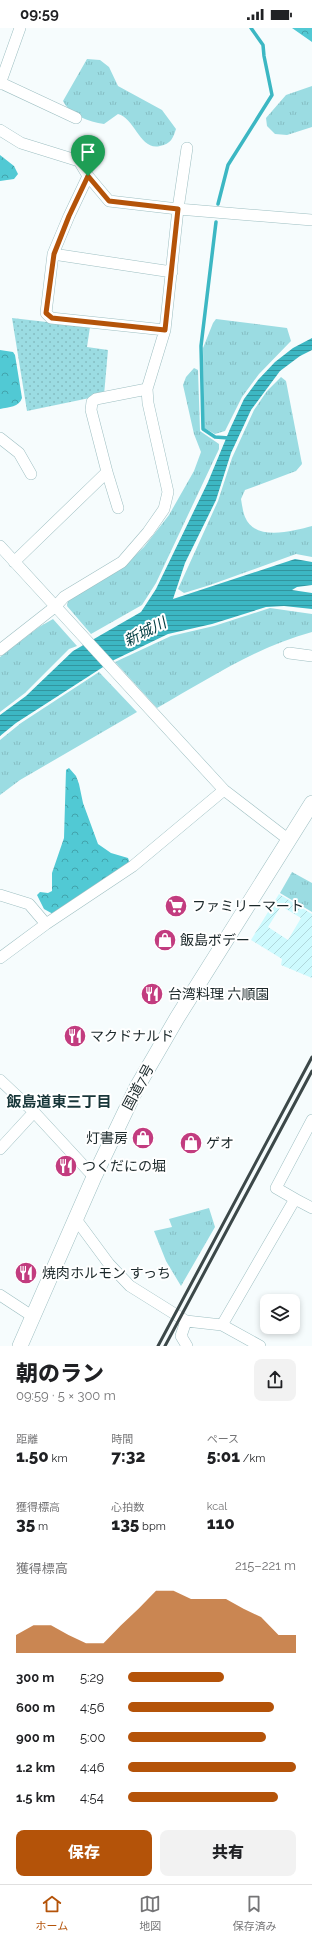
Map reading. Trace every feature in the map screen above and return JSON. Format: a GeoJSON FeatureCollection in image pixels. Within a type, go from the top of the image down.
{"type":"FeatureCollection","features":[{"type":"Feature","properties":{"kind":"highway","name":"国道7号"},"geometry":{"type":"LineString","coordinates":[[20,1346],[75,1218],[137,1087],[173,1025],[312,803]]}},
{"type":"Feature","properties":{"kind":"street"},"geometry":{"type":"LineString","coordinates":[[20,28],[0,84],[76,118]]}},
{"type":"Feature","properties":{"kind":"street"},"geometry":{"type":"LineString","coordinates":[[0,130],[21,142],[79,161],[88,176],[109,201],[178,209],[312,220]]}},
{"type":"Feature","properties":{"kind":"street"},"geometry":{"type":"LineString","coordinates":[[0,650],[56,606],[64,597],[122,562],[148,532],[164,509],[168,492],[148,402],[147,389],[165,330],[186,148]]}},
{"type":"Feature","properties":{"kind":"street"},"geometry":{"type":"LineString","coordinates":[[88,176],[69,216],[54,254],[46,313],[51,318],[165,330]]}},
{"type":"Feature","properties":{"kind":"street"},"geometry":{"type":"LineString","coordinates":[[54,254],[172,272]]}},
{"type":"Feature","properties":{"kind":"street"},"geometry":{"type":"LineString","coordinates":[[118,508],[91,410],[92,402],[96,399],[147,389]]}},
{"type":"Feature","properties":{"kind":"street"},"geometry":{"type":"LineString","coordinates":[[0,438],[19,453],[32,474]]}},
{"type":"Feature","properties":{"kind":"street"},"geometry":{"type":"LineString","coordinates":[[14,562],[107,472]]}},
{"type":"Feature","properties":{"kind":"street"},"geometry":{"type":"LineString","coordinates":[[0,546],[224,790],[289,840]]}},
{"type":"Feature","properties":{"kind":"street"},"geometry":{"type":"LineString","coordinates":[[289,653],[312,656]]}},
{"type":"Feature","properties":{"kind":"street"},"geometry":{"type":"LineString","coordinates":[[0,958],[46,924],[133,866],[224,790]]}},
{"type":"Feature","properties":{"kind":"street"},"geometry":{"type":"LineString","coordinates":[[0,895],[29,904],[46,924]]}},
{"type":"Feature","properties":{"kind":"street"},"geometry":{"type":"LineString","coordinates":[[0,1080],[34,1112],[94,1177]]}},
{"type":"Feature","properties":{"kind":"street"},"geometry":{"type":"LineString","coordinates":[[0,1149],[34,1112]]}},
{"type":"Feature","properties":{"kind":"street"},"geometry":{"type":"LineString","coordinates":[[311,1123],[276,1188],[312,1208]]}},
{"type":"Feature","properties":{"kind":"street"},"geometry":{"type":"LineString","coordinates":[[222,1326],[295,1199]]}},
{"type":"Feature","properties":{"kind":"street"},"geometry":{"type":"LineString","coordinates":[[75,1218],[109,1264],[130,1286],[186,1321],[222,1326],[260,1346]]}},
{"type":"Feature","properties":{"kind":"street"},"geometry":{"type":"LineString","coordinates":[[0,1295],[32,1316]]}},
{"type":"Feature","properties":{"kind":"street"},"geometry":{"type":"LineString","coordinates":[[186,1321],[181,1336],[186,1346]]}},
{"type":"Feature","properties":{"kind":"shaded area"},"geometry":{"type":"Polygon","coordinates":[[[279,894],[312,914],[312,978],[281,965],[282,959],[251,940],[279,894]],[[281,906],[268,927],[288,940],[301,918],[281,906]]]}},
{"type":"Feature","properties":{"kind":"green space"},"geometry":{"type":"Polygon","coordinates":[[[292,28],[312,28],[312,42],[292,28]]]}},
{"type":"Feature","properties":{"kind":"green space"},"geometry":{"type":"Polygon","coordinates":[[[87,59],[100,60],[109,67],[118,86],[162,110],[176,129],[173,138],[167,144],[153,146],[147,144],[129,121],[118,114],[104,124],[86,120],[70,110],[63,101],[87,59]]]}},
{"type":"Feature","properties":{"kind":"green space"},"geometry":{"type":"Polygon","coordinates":[[[312,86],[312,127],[287,135],[275,134],[267,126],[266,118],[286,95],[312,86]]]}},
{"type":"Feature","properties":{"kind":"green space"},"geometry":{"type":"Polygon","coordinates":[[[0,155],[14,166],[18,174],[14,179],[0,181],[0,155]]]}},
{"type":"Feature","properties":{"kind":"green space"},"geometry":{"type":"Polygon","coordinates":[[[12,318],[90,327],[87,347],[108,350],[104,395],[27,411],[12,318]]]}},
{"type":"Feature","properties":{"kind":"green space"},"geometry":{"type":"Polygon","coordinates":[[[216,319],[287,328],[291,341],[259,374],[242,397],[225,431],[215,434],[204,428],[203,348],[216,319]]]}},
{"type":"Feature","properties":{"kind":"green space"},"geometry":{"type":"Polygon","coordinates":[[[0,350],[13,352],[15,355],[22,398],[16,405],[0,409],[0,350]]]}},
{"type":"Feature","properties":{"kind":"green space"},"geometry":{"type":"Polygon","coordinates":[[[194,368],[198,370],[200,431],[219,444],[219,449],[156,583],[142,605],[91,634],[67,606],[68,601],[123,567],[144,547],[169,515],[194,471],[201,452],[194,434],[183,385],[186,377],[194,368]]]}},
{"type":"Feature","properties":{"kind":"green space"},"geometry":{"type":"Polygon","coordinates":[[[281,377],[286,381],[302,464],[296,471],[245,490],[241,499],[243,511],[250,525],[257,530],[266,532],[285,532],[312,526],[312,557],[296,554],[184,593],[178,589],[218,501],[232,458],[254,410],[267,391],[281,377]]]}},
{"type":"Feature","properties":{"kind":"green space"},"geometry":{"type":"Polygon","coordinates":[[[270,608],[312,614],[312,632],[291,638],[252,655],[157,708],[115,662],[171,636],[214,626],[270,608]]]}},
{"type":"Feature","properties":{"kind":"green space"},"geometry":{"type":"Polygon","coordinates":[[[53,619],[77,646],[69,649],[25,693],[0,712],[0,657],[39,627],[53,619]]]}},
{"type":"Feature","properties":{"kind":"green space"},"geometry":{"type":"Polygon","coordinates":[[[99,672],[137,712],[20,780],[0,795],[0,740],[21,723],[99,672]]]}},
{"type":"Feature","properties":{"kind":"green space"},"geometry":{"type":"Polygon","coordinates":[[[69,768],[76,776],[83,803],[98,844],[111,853],[128,858],[129,861],[127,867],[53,914],[44,909],[37,895],[40,892],[48,893],[52,891],[52,873],[64,838],[66,770],[69,768]]]}},
{"type":"Feature","properties":{"kind":"green space"},"geometry":{"type":"Polygon","coordinates":[[[292,872],[312,883],[312,912],[280,893],[292,872]]]}},
{"type":"Feature","properties":{"kind":"green space"},"geometry":{"type":"Polygon","coordinates":[[[209,1208],[215,1227],[181,1286],[166,1261],[154,1231],[172,1227],[169,1219],[209,1208]]]}},
{"type":"Feature","properties":{"kind":"water","name":"新城川"},"geometry":{"type":"Polygon","coordinates":[[[312,338],[312,350],[300,356],[280,371],[251,410],[231,453],[216,500],[185,563],[173,599],[295,559],[312,562],[312,585],[297,587],[292,590],[312,593],[312,609],[284,606],[266,607],[212,624],[168,634],[114,660],[16,723],[0,736],[0,715],[26,696],[73,651],[141,612],[156,589],[208,482],[244,399],[258,380],[275,362],[293,348],[312,338]]]}},
{"type":"Feature","properties":{"kind":"waterway"},"geometry":{"type":"LineString","coordinates":[[218,204],[228,165],[272,95],[263,45],[251,28]]}},
{"type":"Feature","properties":{"kind":"waterway"},"geometry":{"type":"LineString","coordinates":[[216,222],[201,346],[203,429],[215,437],[229,438]]}},
{"type":"Feature","properties":{"kind":"railway"},"geometry":{"type":"LineString","coordinates":[[158,1346],[312,1057]]}},
{"type":"Feature","properties":{"kind":"railway"},"geometry":{"type":"LineString","coordinates":[[165,1346],[312,1071]]}},
{"type":"Feature","properties":{"kind":"place","name":"ファミリーマート"},"geometry":{"type":"Point","coordinates":[176,906]}},
{"type":"Feature","properties":{"kind":"place","name":"飯島ボデー"},"geometry":{"type":"Point","coordinates":[165,940]}},
{"type":"Feature","properties":{"kind":"place","name":"台湾料理 六順園"},"geometry":{"type":"Point","coordinates":[152,994]}},
{"type":"Feature","properties":{"kind":"place","name":"マクドナルド"},"geometry":{"type":"Point","coordinates":[75,1036]}},
{"type":"Feature","properties":{"kind":"place","name":"灯書房"},"geometry":{"type":"Point","coordinates":[143,1138]}},
{"type":"Feature","properties":{"kind":"place","name":"ゲオ"},"geometry":{"type":"Point","coordinates":[191,1143]}},
{"type":"Feature","properties":{"kind":"place","name":"つくだにの堀"},"geometry":{"type":"Point","coordinates":[66,1166]}},
{"type":"Feature","properties":{"kind":"place","name":"焼肉ホルモン すっち"},"geometry":{"type":"Point","coordinates":[26,1273]}},
{"type":"Feature","properties":{"kind":"district","name":"飯島道東三丁目"},"geometry":{"type":"Point","coordinates":[59,1102]}},
{"type":"Feature","properties":{"kind":"route"},"geometry":{"type":"LineString","coordinates":[[88,176],[109,201],[178,209],[165,330],[51,318],[46,313],[54,254],[69,216],[88,176]]}}]}
